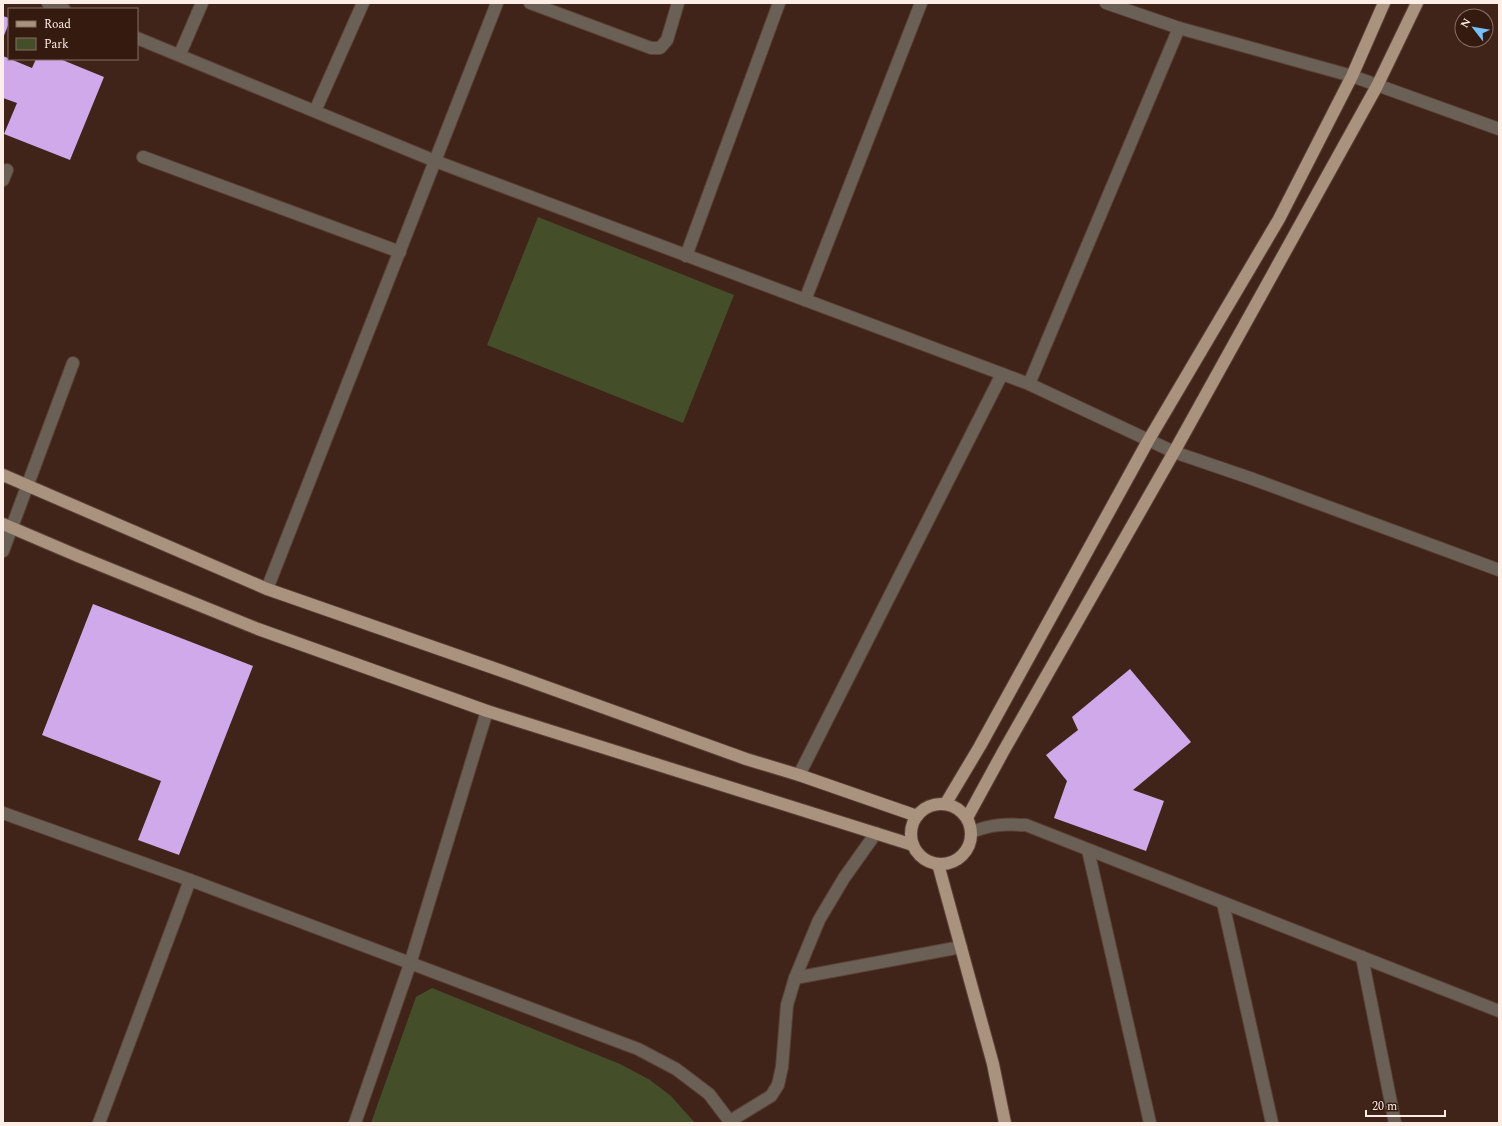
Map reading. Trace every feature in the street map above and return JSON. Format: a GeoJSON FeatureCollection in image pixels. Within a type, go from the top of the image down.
{"type":"FeatureCollection","features":[{"type":"Feature","properties":{"kind":"main road"},"geometry":{"type":"LineString","coordinates":[[946,803],[984,739],[1148,441],[1279,219],[1352,76],[1384,3]]}},
{"type":"Feature","properties":{"kind":"main road"},"geometry":{"type":"LineString","coordinates":[[967,818],[1174,452],[1377,86],[1417,3]]}},
{"type":"Feature","properties":{"kind":"main road"},"geometry":{"type":"LineString","coordinates":[[3,475],[267,589],[510,673],[746,759],[799,775],[917,816]]}},
{"type":"Feature","properties":{"kind":"main road"},"geometry":{"type":"LineString","coordinates":[[7,525],[85,559],[258,629],[487,711],[914,845]]}},
{"type":"Feature","properties":{"kind":"main road"},"geometry":{"type":"LineString","coordinates":[[946,803],[962,811],[967,818],[972,832],[968,848],[960,858],[950,863],[938,864],[923,858],[917,852],[911,835],[912,825],[917,816],[924,809],[935,804],[946,803]]}},
{"type":"Feature","properties":{"kind":"main road"},"geometry":{"type":"LineString","coordinates":[[938,864],[993,1064],[1006,1123]]}},
{"type":"Feature","properties":{"kind":"street"},"geometry":{"type":"LineString","coordinates":[[48,3],[61,8]]}},
{"type":"Feature","properties":{"kind":"street"},"geometry":{"type":"LineString","coordinates":[[180,54],[202,3]]}},
{"type":"Feature","properties":{"kind":"street"},"geometry":{"type":"LineString","coordinates":[[315,111],[363,3]]}},
{"type":"Feature","properties":{"kind":"street"},"geometry":{"type":"LineString","coordinates":[[267,589],[400,252],[496,3]]}},
{"type":"Feature","properties":{"kind":"street"},"geometry":{"type":"LineString","coordinates":[[530,3],[651,48],[660,48],[666,40],[678,3]]}},
{"type":"Feature","properties":{"kind":"street"},"geometry":{"type":"LineString","coordinates":[[686,256],[779,3]]}},
{"type":"Feature","properties":{"kind":"street"},"geometry":{"type":"LineString","coordinates":[[805,300],[922,3]]}},
{"type":"Feature","properties":{"kind":"street"},"geometry":{"type":"LineString","coordinates":[[1106,3],[1180,28],[1352,76],[1499,129]]}},
{"type":"Feature","properties":{"kind":"street"},"geometry":{"type":"LineString","coordinates":[[1029,384],[1180,28]]}},
{"type":"Feature","properties":{"kind":"street"},"geometry":{"type":"LineString","coordinates":[[138,38],[180,54],[435,161],[1029,384],[1174,452],[1250,478],[1499,570]]}},
{"type":"Feature","properties":{"kind":"street"},"geometry":{"type":"LineString","coordinates":[[143,156],[400,252]]}},
{"type":"Feature","properties":{"kind":"street"},"geometry":{"type":"LineString","coordinates":[[3,551],[7,525],[27,485],[74,363]]}},
{"type":"Feature","properties":{"kind":"street"},"geometry":{"type":"LineString","coordinates":[[799,775],[1002,374]]}},
{"type":"Feature","properties":{"kind":"street"},"geometry":{"type":"LineString","coordinates":[[355,1123],[410,964],[487,711]]}},
{"type":"Feature","properties":{"kind":"street"},"geometry":{"type":"LineString","coordinates":[[3,813],[190,880],[638,1049],[676,1069],[709,1094],[731,1122],[771,1096],[778,1085],[782,1067],[786,1005],[795,978],[819,920],[844,878],[876,834]]}},
{"type":"Feature","properties":{"kind":"street"},"geometry":{"type":"LineString","coordinates":[[972,832],[987,826],[1006,824],[1026,825],[1499,1011]]}},
{"type":"Feature","properties":{"kind":"street"},"geometry":{"type":"LineString","coordinates":[[1088,850],[1150,1123]]}},
{"type":"Feature","properties":{"kind":"street"},"geometry":{"type":"LineString","coordinates":[[99,1123],[190,880]]}},
{"type":"Feature","properties":{"kind":"street"},"geometry":{"type":"LineString","coordinates":[[1223,903],[1272,1123]]}},
{"type":"Feature","properties":{"kind":"street"},"geometry":{"type":"LineString","coordinates":[[795,978],[961,947]]}},
{"type":"Feature","properties":{"kind":"street"},"geometry":{"type":"LineString","coordinates":[[1362,957],[1395,1123]]}},
{"type":"Feature","properties":{"kind":"green space"},"geometry":{"type":"Polygon","coordinates":[[[538,217],[734,295],[683,423],[487,345],[538,217]]]}},
{"type":"Feature","properties":{"kind":"green space"},"geometry":{"type":"Polygon","coordinates":[[[432,988],[620,1064],[650,1080],[671,1096],[695,1123],[371,1123],[416,997],[432,988]]]}},
{"type":"Feature","properties":{"kind":"building"},"geometry":{"type":"Polygon","coordinates":[[[3,16],[8,18],[8,26],[3,38],[3,16]]]}},
{"type":"Feature","properties":{"kind":"building"},"geometry":{"type":"Polygon","coordinates":[[[3,56],[8,58],[8,60],[13,60],[32,68],[36,60],[62,60],[104,77],[70,160],[4,134],[17,103],[3,98],[3,56]]]}},
{"type":"Feature","properties":{"kind":"building"},"geometry":{"type":"Polygon","coordinates":[[[93,604],[253,666],[179,855],[138,840],[161,781],[42,735],[93,604]]]}},
{"type":"Feature","properties":{"kind":"building"},"geometry":{"type":"Polygon","coordinates":[[[1130,669],[1191,742],[1133,790],[1164,801],[1146,851],[1054,818],[1067,781],[1046,755],[1078,730],[1072,717],[1130,669]]]}}]}
